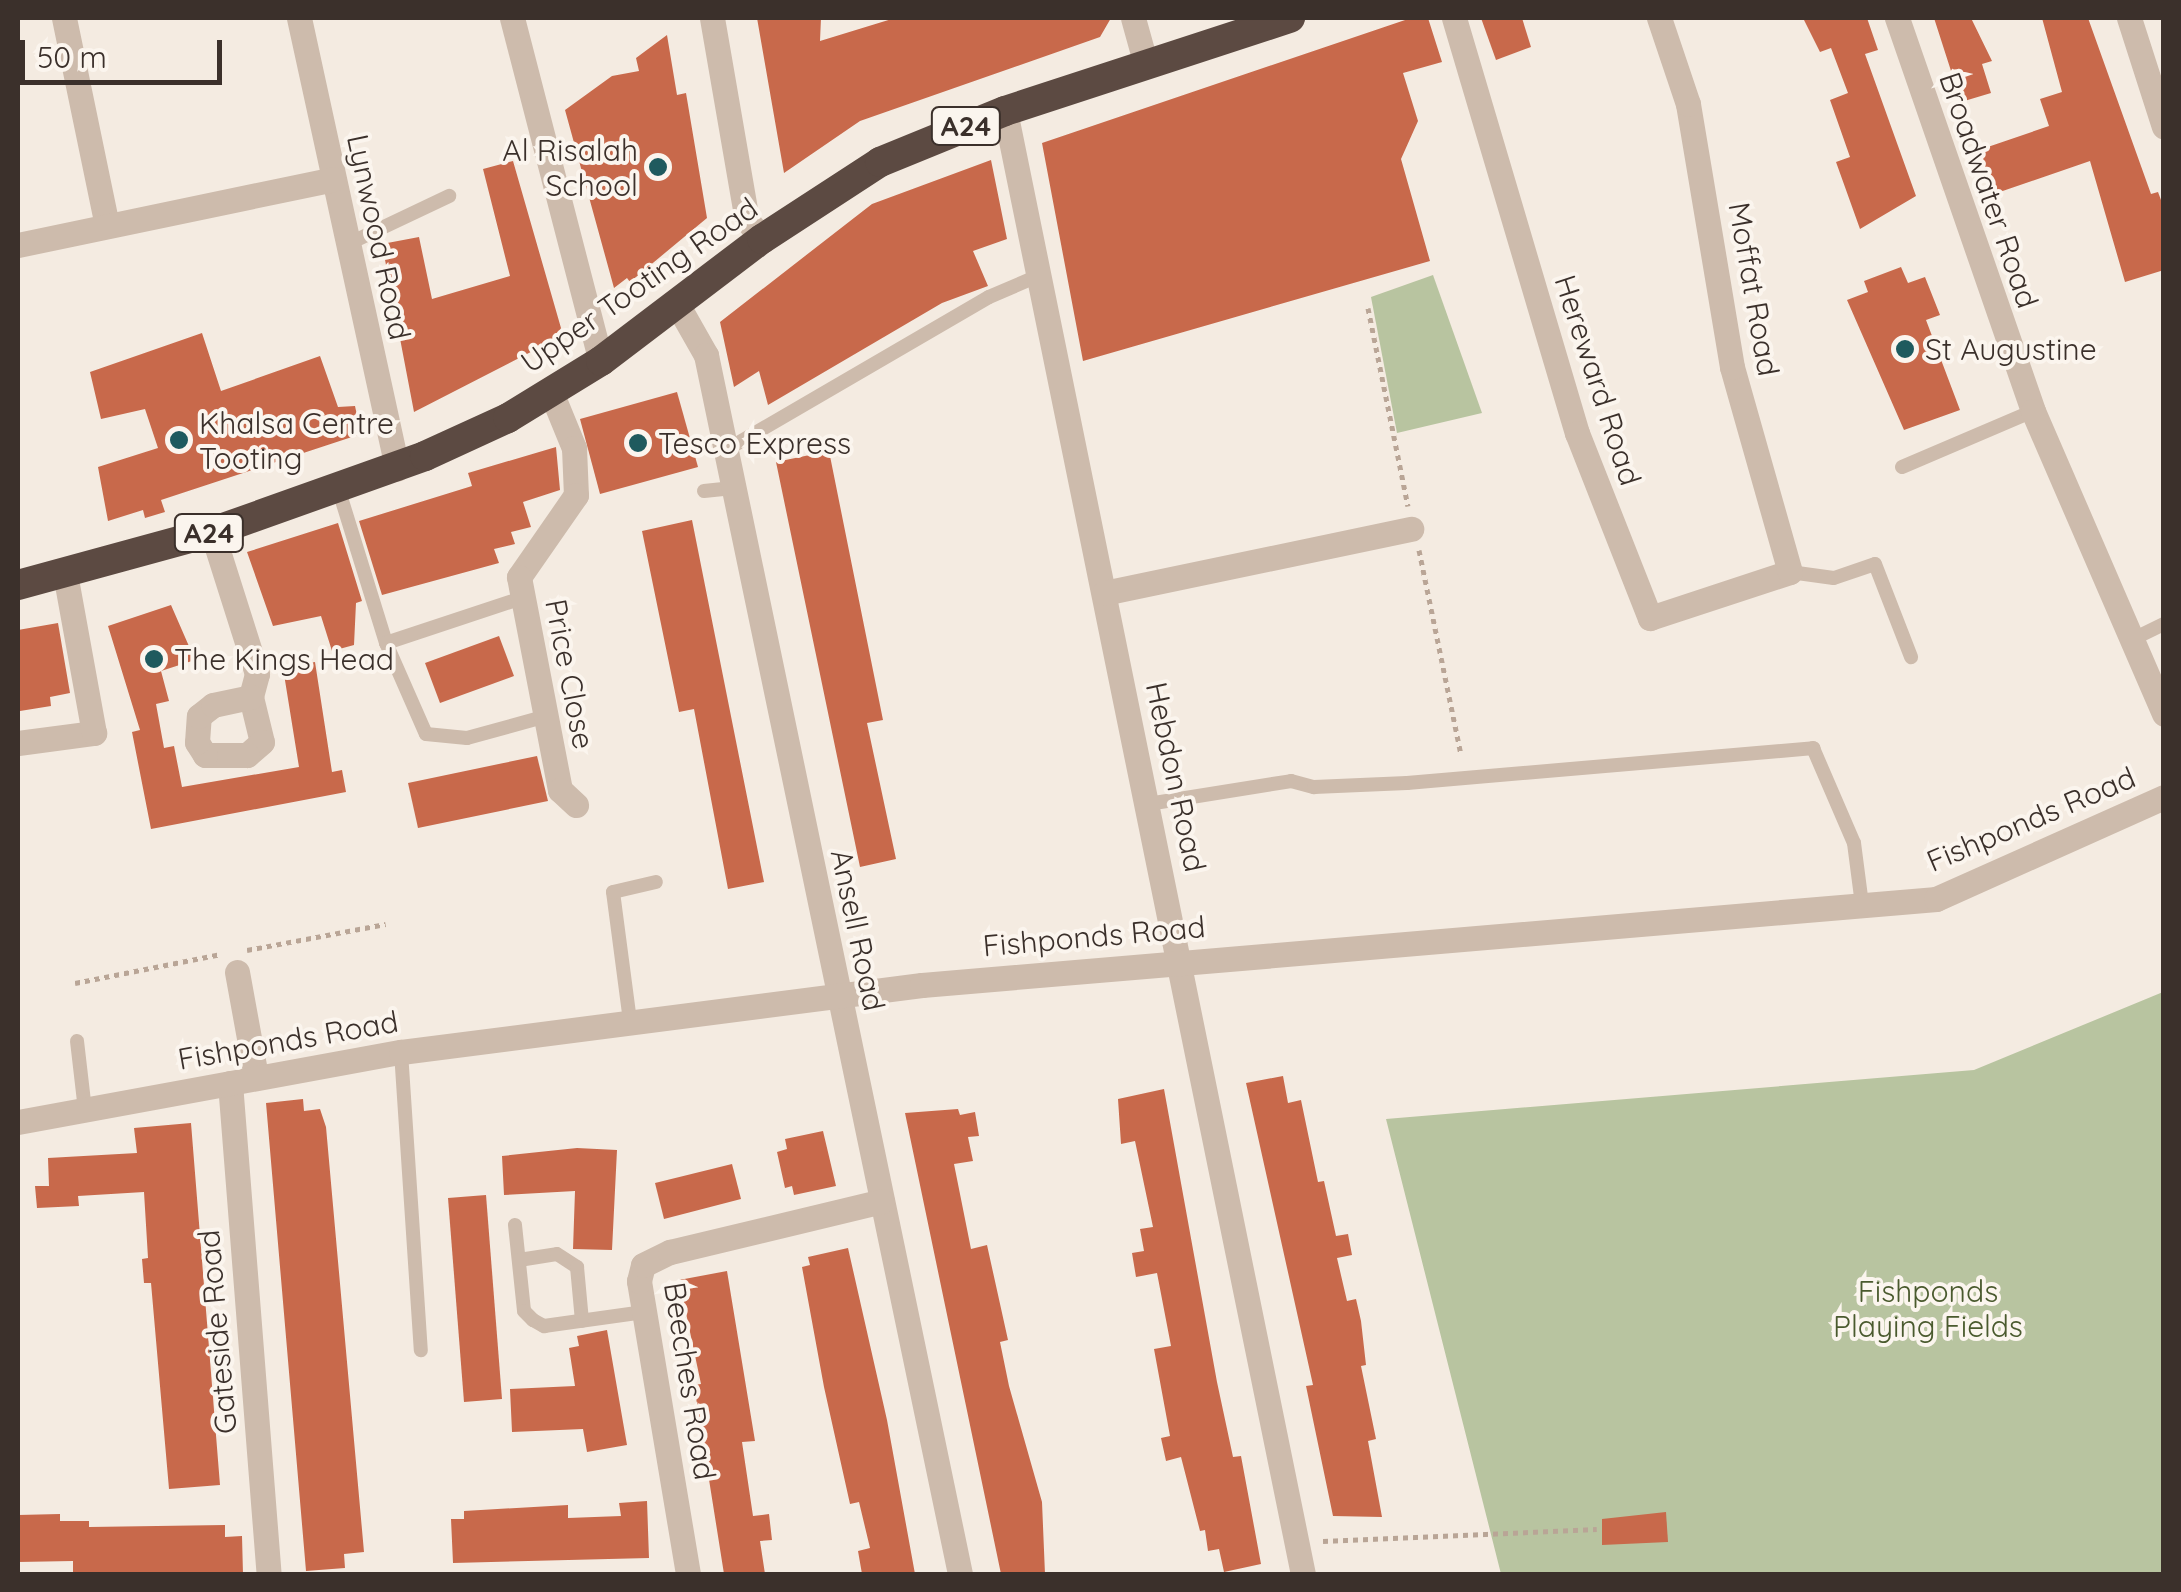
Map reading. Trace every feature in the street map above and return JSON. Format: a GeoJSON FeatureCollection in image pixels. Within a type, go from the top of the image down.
{"type":"FeatureCollection","features":[{"type":"Feature","properties":{"kind":"highway","name":"Upper Tooting Road"},"geometry":{"type":"LineString","coordinates":[[18,585],[212,532],[398,468],[552,392],[601,361],[762,239],[880,162],[1005,112],[1290,18]]}},
{"type":"Feature","properties":{"kind":"street"},"geometry":{"type":"LineString","coordinates":[[64,18],[107,226]]}},
{"type":"Feature","properties":{"kind":"street","name":"Lynwood Road"},"geometry":{"type":"LineString","coordinates":[[299,18],[398,468]]}},
{"type":"Feature","properties":{"kind":"street"},"geometry":{"type":"LineString","coordinates":[[512,18],[601,361]]}},
{"type":"Feature","properties":{"kind":"street"},"geometry":{"type":"LineString","coordinates":[[712,18],[747,220],[762,239]]}},
{"type":"Feature","properties":{"kind":"street"},"geometry":{"type":"LineString","coordinates":[[1134,18],[1146,65]]}},
{"type":"Feature","properties":{"kind":"street","name":"Hereward Road"},"geometry":{"type":"LineString","coordinates":[[1454,18],[1577,434],[1650,618],[1790,572]]}},
{"type":"Feature","properties":{"kind":"street","name":"Moffat Road"},"geometry":{"type":"LineString","coordinates":[[1659,18],[1688,104],[1732,367],[1790,572]]}},
{"type":"Feature","properties":{"kind":"street","name":"Broadwater Road"},"geometry":{"type":"LineString","coordinates":[[1897,18],[2033,412],[2164,714]]}},
{"type":"Feature","properties":{"kind":"street"},"geometry":{"type":"LineString","coordinates":[[2129,18],[2164,127]]}},
{"type":"Feature","properties":{"kind":"street","name":"Hebdon Road"},"geometry":{"type":"LineString","coordinates":[[1005,112],[1303,1574]]}},
{"type":"Feature","properties":{"kind":"street"},"geometry":{"type":"LineString","coordinates":[[18,245],[333,179]]}},
{"type":"Feature","properties":{"kind":"street","name":"Ansell Road"},"geometry":{"type":"LineString","coordinates":[[677,304],[702,344],[726,450],[960,1574]]}},
{"type":"Feature","properties":{"kind":"street","name":"Price Close"},"geometry":{"type":"LineString","coordinates":[[552,392],[574,448],[576,495],[525,562],[522,598],[560,790],[576,805]]}},
{"type":"Feature","properties":{"kind":"street"},"geometry":{"type":"LineString","coordinates":[[1104,593],[1411,529]]}},
{"type":"Feature","properties":{"kind":"street"},"geometry":{"type":"LineString","coordinates":[[212,532],[257,674],[251,697]]}},
{"type":"Feature","properties":{"kind":"street"},"geometry":{"type":"LineString","coordinates":[[18,743],[94,732],[65,573]]}},
{"type":"Feature","properties":{"kind":"street","name":"Fishponds Road"},"geometry":{"type":"LineString","coordinates":[[18,1122],[400,1052],[838,996],[1180,961],[1936,898],[2164,797]]}},
{"type":"Feature","properties":{"kind":"street"},"geometry":{"type":"LineString","coordinates":[[237,972],[256,1078]]}},
{"type":"Feature","properties":{"kind":"street","name":"Gateside Road"},"geometry":{"type":"LineString","coordinates":[[230,1083],[269,1574]]}},
{"type":"Feature","properties":{"kind":"street","name":"Beeches Road"},"geometry":{"type":"LineString","coordinates":[[688,1574],[639,1281],[648,1260],[882,1201]]}},
{"type":"Feature","properties":{"kind":"lane"},"geometry":{"type":"LineString","coordinates":[[350,243],[449,196]]}},
{"type":"Feature","properties":{"kind":"lane"},"geometry":{"type":"LineString","coordinates":[[726,450],[989,297],[1040,275]]}},
{"type":"Feature","properties":{"kind":"lane"},"geometry":{"type":"LineString","coordinates":[[1902,467],[2033,412]]}},
{"type":"Feature","properties":{"kind":"lane"},"geometry":{"type":"LineString","coordinates":[[704,492],[734,488]]}},
{"type":"Feature","properties":{"kind":"lane"},"geometry":{"type":"LineString","coordinates":[[339,491],[386,643],[418,722],[438,740],[543,717]]}},
{"type":"Feature","properties":{"kind":"lane"},"geometry":{"type":"LineString","coordinates":[[1790,572],[1834,578],[1875,564],[1911,657]]}},
{"type":"Feature","properties":{"kind":"lane"},"geometry":{"type":"LineString","coordinates":[[386,643],[522,598]]}},
{"type":"Feature","properties":{"kind":"lane"},"geometry":{"type":"LineString","coordinates":[[2131,640],[2164,624]]}},
{"type":"Feature","properties":{"kind":"lane"},"geometry":{"type":"LineString","coordinates":[[1148,804],[1291,781],[1314,787],[1407,783],[1814,748],[1854,843],[1862,905]]}},
{"type":"Feature","properties":{"kind":"lane"},"geometry":{"type":"LineString","coordinates":[[630,1021],[613,892],[656,882]]}},
{"type":"Feature","properties":{"kind":"lane"},"geometry":{"type":"LineString","coordinates":[[76,1041],[85,1110]]}},
{"type":"Feature","properties":{"kind":"lane"},"geometry":{"type":"LineString","coordinates":[[400,1052],[421,1350]]}},
{"type":"Feature","properties":{"kind":"lane"},"geometry":{"type":"LineString","coordinates":[[515,1225],[524,1311],[532,1320],[544,1326],[644,1312]]}},
{"type":"Feature","properties":{"kind":"lane"},"geometry":{"type":"LineString","coordinates":[[518,1260],[557,1254],[577,1267],[582,1321]]}},
{"type":"Feature","properties":{"kind":"path"},"geometry":{"type":"LineString","coordinates":[[1300,1548],[1511,1529],[1597,1529]]}},
{"type":"Feature","properties":{"kind":"green space"},"geometry":{"type":"Polygon","coordinates":[[[1433,275],[1482,413],[1397,433],[1371,297],[1433,275]]]}},
{"type":"Feature","properties":{"kind":"green space","name":"Fishponds Playing Fields"},"geometry":{"type":"Polygon","coordinates":[[[2163,992],[2163,1574],[1501,1574],[1386,1119],[1974,1070],[2163,992]]]}},
{"type":"Feature","properties":{"kind":"building"},"geometry":{"type":"Polygon","coordinates":[[[757,18],[821,18],[820,41],[895,18],[1111,18],[1100,37],[860,121],[784,173],[757,18]]]}},
{"type":"Feature","properties":{"kind":"building"},"geometry":{"type":"Polygon","coordinates":[[[1411,18],[1428,18],[1442,62],[1403,73],[1418,121],[1401,159],[1430,261],[1083,361],[1042,143],[1411,18]]]}},
{"type":"Feature","properties":{"kind":"building"},"geometry":{"type":"Polygon","coordinates":[[[1481,18],[1522,18],[1531,47],[1496,60],[1481,18]]]}},
{"type":"Feature","properties":{"kind":"building"},"geometry":{"type":"Polygon","coordinates":[[[1803,18],[1867,18],[1878,50],[1865,54],[1916,196],[1860,229],[1836,162],[1850,157],[1830,100],[1848,93],[1831,48],[1820,52],[1803,18]]]}},
{"type":"Feature","properties":{"kind":"building"},"geometry":{"type":"Polygon","coordinates":[[[1934,18],[1971,18],[1992,61],[1982,64],[1991,93],[1961,102],[1934,18]]]}},
{"type":"Feature","properties":{"kind":"building"},"geometry":{"type":"Polygon","coordinates":[[[2042,18],[2088,18],[2151,194],[2158,192],[2164,208],[2164,270],[2125,282],[2090,161],[1991,195],[1976,151],[2049,126],[2040,99],[2062,92],[2042,18]]]}},
{"type":"Feature","properties":{"kind":"building"},"geometry":{"type":"Polygon","coordinates":[[[667,35],[677,95],[686,93],[707,218],[630,282],[627,278],[614,288],[565,110],[612,76],[639,71],[636,58],[667,35]]]}},
{"type":"Feature","properties":{"kind":"building"},"geometry":{"type":"Polygon","coordinates":[[[991,160],[1007,239],[973,251],[988,286],[942,303],[768,405],[759,371],[734,387],[720,322],[872,204],[991,160]]]}},
{"type":"Feature","properties":{"kind":"building"},"geometry":{"type":"Polygon","coordinates":[[[513,161],[561,328],[556,339],[414,412],[382,244],[419,237],[432,299],[510,276],[483,169],[513,161]]]}},
{"type":"Feature","properties":{"kind":"building","name":"St Augustine"},"geometry":{"type":"Polygon","coordinates":[[[1901,267],[1908,283],[1925,277],[1940,315],[1926,320],[1960,410],[1904,430],[1847,300],[1868,292],[1864,281],[1901,267]]]}},
{"type":"Feature","properties":{"kind":"building"},"geometry":{"type":"Polygon","coordinates":[[[202,333],[221,391],[320,356],[338,407],[355,406],[361,434],[161,500],[165,512],[145,518],[143,510],[108,521],[98,467],[158,448],[145,409],[101,419],[90,372],[202,333]]]}},
{"type":"Feature","properties":{"kind":"building","name":"Tesco Express"},"geometry":{"type":"Polygon","coordinates":[[[677,392],[698,467],[600,494],[580,419],[677,392]]]}},
{"type":"Feature","properties":{"kind":"building"},"geometry":{"type":"Polygon","coordinates":[[[556,447],[560,490],[523,502],[531,527],[511,532],[515,544],[494,549],[499,563],[382,595],[359,521],[472,486],[468,473],[556,447]]]}},
{"type":"Feature","properties":{"kind":"building"},"geometry":{"type":"Polygon","coordinates":[[[829,451],[883,720],[867,723],[896,859],[860,867],[776,462],[829,451]]]}},
{"type":"Feature","properties":{"kind":"building"},"geometry":{"type":"Polygon","coordinates":[[[692,520],[764,882],[728,889],[694,709],[679,712],[642,531],[692,520]]]}},
{"type":"Feature","properties":{"kind":"building"},"geometry":{"type":"Polygon","coordinates":[[[338,523],[362,601],[356,603],[354,645],[332,651],[321,616],[273,626],[247,552],[338,523]]]}},
{"type":"Feature","properties":{"kind":"building"},"geometry":{"type":"Polygon","coordinates":[[[171,605],[195,660],[161,671],[169,701],[156,704],[164,748],[174,746],[182,787],[299,767],[283,668],[315,662],[332,772],[342,770],[346,792],[151,829],[132,732],[140,730],[108,626],[171,605]]]}},
{"type":"Feature","properties":{"kind":"building"},"geometry":{"type":"Polygon","coordinates":[[[58,623],[70,693],[50,697],[51,706],[20,711],[18,630],[58,623]]]}},
{"type":"Feature","properties":{"kind":"building"},"geometry":{"type":"Polygon","coordinates":[[[499,636],[514,676],[440,703],[425,663],[499,636]]]}},
{"type":"Feature","properties":{"kind":"building"},"geometry":{"type":"Polygon","coordinates":[[[537,756],[548,801],[418,828],[408,783],[537,756]]]}},
{"type":"Feature","properties":{"kind":"building"},"geometry":{"type":"Polygon","coordinates":[[[1283,1076],[1288,1103],[1301,1100],[1318,1182],[1324,1181],[1336,1236],[1348,1234],[1352,1255],[1337,1258],[1347,1301],[1356,1299],[1361,1321],[1366,1365],[1361,1366],[1376,1439],[1368,1441],[1382,1517],[1333,1516],[1306,1386],[1313,1385],[1246,1083],[1283,1076]]]}},
{"type":"Feature","properties":{"kind":"building"},"geometry":{"type":"Polygon","coordinates":[[[1164,1089],[1217,1382],[1233,1457],[1241,1456],[1261,1564],[1224,1572],[1219,1549],[1208,1551],[1205,1530],[1200,1531],[1181,1457],[1166,1461],[1161,1438],[1170,1436],[1154,1349],[1171,1346],[1157,1273],[1136,1277],[1132,1253],[1144,1251],[1140,1229],[1153,1227],[1135,1141],[1121,1144],[1118,1099],[1164,1089]]]}},
{"type":"Feature","properties":{"kind":"building"},"geometry":{"type":"Polygon","coordinates":[[[303,1099],[304,1111],[320,1109],[326,1127],[364,1552],[344,1554],[345,1568],[306,1571],[266,1103],[303,1099]]]}},
{"type":"Feature","properties":{"kind":"building"},"geometry":{"type":"Polygon","coordinates":[[[958,1109],[960,1115],[975,1112],[979,1136],[968,1137],[973,1161],[954,1164],[971,1249],[987,1245],[1008,1340],[1000,1342],[1009,1386],[1042,1502],[1045,1574],[1001,1574],[905,1113],[958,1109]]]}},
{"type":"Feature","properties":{"kind":"building"},"geometry":{"type":"Polygon","coordinates":[[[191,1123],[220,1485],[169,1489],[151,1283],[144,1283],[142,1259],[148,1258],[144,1192],[78,1196],[79,1206],[37,1208],[35,1186],[49,1186],[48,1158],[137,1153],[134,1128],[191,1123]]]}},
{"type":"Feature","properties":{"kind":"building"},"geometry":{"type":"Polygon","coordinates":[[[823,1131],[836,1186],[794,1195],[792,1186],[785,1188],[777,1152],[787,1149],[785,1139],[823,1131]]]}},
{"type":"Feature","properties":{"kind":"building"},"geometry":{"type":"Polygon","coordinates":[[[577,1148],[617,1150],[612,1250],[573,1249],[575,1191],[504,1195],[502,1156],[577,1148]]]}},
{"type":"Feature","properties":{"kind":"building"},"geometry":{"type":"Polygon","coordinates":[[[732,1164],[741,1199],[664,1219],[655,1183],[732,1164]]]}},
{"type":"Feature","properties":{"kind":"building"},"geometry":{"type":"Polygon","coordinates":[[[486,1195],[502,1399],[464,1402],[448,1198],[486,1195]]]}},
{"type":"Feature","properties":{"kind":"building"},"geometry":{"type":"Polygon","coordinates":[[[848,1248],[887,1420],[915,1574],[862,1574],[858,1551],[870,1548],[859,1502],[850,1504],[802,1267],[810,1265],[808,1257],[848,1248]]]}},
{"type":"Feature","properties":{"kind":"building"},"geometry":{"type":"Polygon","coordinates":[[[727,1271],[755,1441],[742,1442],[753,1516],[769,1514],[772,1540],[760,1541],[765,1574],[724,1574],[694,1385],[701,1384],[679,1280],[727,1271]]]}},
{"type":"Feature","properties":{"kind":"building"},"geometry":{"type":"Polygon","coordinates":[[[607,1330],[627,1445],[587,1452],[583,1429],[512,1432],[510,1389],[575,1386],[569,1348],[579,1346],[577,1336],[607,1330]]]}},
{"type":"Feature","properties":{"kind":"building"},"geometry":{"type":"Polygon","coordinates":[[[647,1501],[649,1558],[453,1563],[451,1519],[464,1519],[464,1511],[568,1505],[568,1518],[621,1516],[619,1503],[647,1501]]]}},
{"type":"Feature","properties":{"kind":"building"},"geometry":{"type":"Polygon","coordinates":[[[1666,1512],[1668,1542],[1602,1545],[1602,1519],[1666,1512]]]}},
{"type":"Feature","properties":{"kind":"building"},"geometry":{"type":"Polygon","coordinates":[[[60,1514],[60,1521],[89,1521],[89,1527],[225,1525],[225,1537],[242,1536],[243,1574],[73,1574],[73,1561],[18,1562],[18,1515],[60,1514]]]}},
{"type":"Feature","properties":{"kind":"place","name":"Al Risalah School"},"geometry":{"type":"Point","coordinates":[658,167]}},
{"type":"Feature","properties":{"kind":"place","name":"St Augustine"},"geometry":{"type":"Point","coordinates":[1905,349]}},
{"type":"Feature","properties":{"kind":"place","name":"Khalsa Centre Tooting"},"geometry":{"type":"Point","coordinates":[179,440]}},
{"type":"Feature","properties":{"kind":"place","name":"Tesco Express"},"geometry":{"type":"Point","coordinates":[638,443]}},
{"type":"Feature","properties":{"kind":"place","name":"The Kings Head"},"geometry":{"type":"Point","coordinates":[154,659]}}]}
